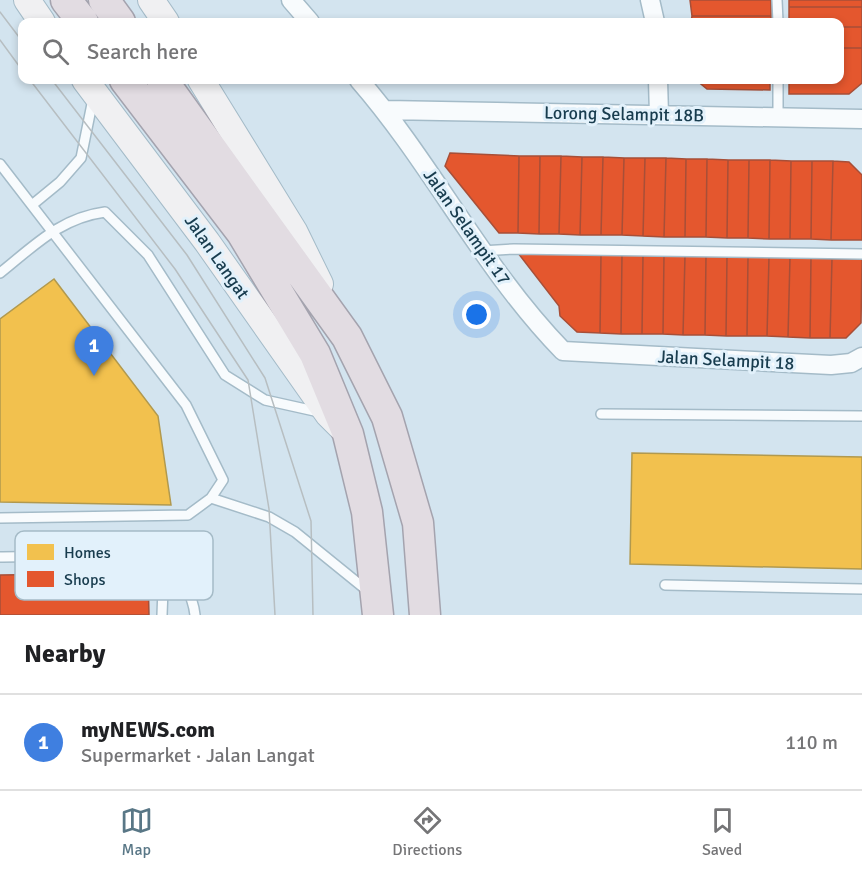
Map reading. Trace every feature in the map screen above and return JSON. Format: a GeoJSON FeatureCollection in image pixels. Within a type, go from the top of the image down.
{"type":"FeatureCollection","features":[{"type":"Feature","properties":{"kind":"highway"},"geometry":{"type":"LineString","coordinates":[[66,0],[79,18]]}},
{"type":"Feature","properties":{"kind":"highway"},"geometry":{"type":"LineString","coordinates":[[104,0],[117,18]]}},
{"type":"Feature","properties":{"kind":"highway","name":"Jalan Langat"},"geometry":{"type":"LineString","coordinates":[[128,84],[242,233],[315,354],[367,512],[378,607]]}},
{"type":"Feature","properties":{"kind":"highway"},"geometry":{"type":"LineString","coordinates":[[166,86],[347,337],[387,417],[414,512],[426,615]]}},
{"type":"Feature","properties":{"kind":"main road"},"geometry":{"type":"LineString","coordinates":[[27,0],[39,18]]}},
{"type":"Feature","properties":{"kind":"main road"},"geometry":{"type":"LineString","coordinates":[[151,0],[163,18]]}},
{"type":"Feature","properties":{"kind":"main road"},"geometry":{"type":"LineString","coordinates":[[203,84],[294,231],[347,337]]}},
{"type":"Feature","properties":{"kind":"main road","name":"Jalan Langat"},"geometry":{"type":"LineString","coordinates":[[90,85],[338,424]]}},
{"type":"Feature","properties":{"kind":"street"},"geometry":{"type":"LineString","coordinates":[[291,0],[307,18]]}},
{"type":"Feature","properties":{"kind":"street"},"geometry":{"type":"LineString","coordinates":[[650,0],[654,18]]}},
{"type":"Feature","properties":{"kind":"street","name":"Jalan Selampit 17"},"geometry":{"type":"LineString","coordinates":[[363,84],[386,110],[482,251],[532,319],[563,351],[589,354]]}},
{"type":"Feature","properties":{"kind":"street"},"geometry":{"type":"LineString","coordinates":[[658,84],[659,115]]}},
{"type":"Feature","properties":{"kind":"street","name":"Lorong Selampit 18B"},"geometry":{"type":"LineString","coordinates":[[386,110],[862,119]]}},
{"type":"Feature","properties":{"kind":"street","name":"Jalan Selampit 18"},"geometry":{"type":"LineString","coordinates":[[589,354],[831,365],[851,363],[862,357]]}},
{"type":"Feature","properties":{"kind":"lane"},"geometry":{"type":"LineString","coordinates":[[777,0],[778,18]]}},
{"type":"Feature","properties":{"kind":"lane"},"geometry":{"type":"LineString","coordinates":[[778,84],[778,117]]}},
{"type":"Feature","properties":{"kind":"lane"},"geometry":{"type":"LineString","coordinates":[[32,205],[60,182],[81,158],[90,85]]}},
{"type":"Feature","properties":{"kind":"lane"},"geometry":{"type":"LineString","coordinates":[[0,164],[186,405],[223,480],[211,498],[188,514],[0,518]]}},
{"type":"Feature","properties":{"kind":"lane"},"geometry":{"type":"LineString","coordinates":[[0,273],[52,231],[82,215],[105,212],[148,255],[225,375],[265,400],[338,424]]}},
{"type":"Feature","properties":{"kind":"lane"},"geometry":{"type":"LineString","coordinates":[[482,251],[537,249],[862,254]]}},
{"type":"Feature","properties":{"kind":"lane"},"geometry":{"type":"LineString","coordinates":[[601,414],[862,416]]}},
{"type":"Feature","properties":{"kind":"lane"},"geometry":{"type":"LineString","coordinates":[[211,498],[269,517],[287,527],[378,607]]}},
{"type":"Feature","properties":{"kind":"lane"},"geometry":{"type":"LineString","coordinates":[[0,557],[15,557]]}},
{"type":"Feature","properties":{"kind":"lane"},"geometry":{"type":"LineString","coordinates":[[665,585],[862,589]]}},
{"type":"Feature","properties":{"kind":"lane"},"geometry":{"type":"LineString","coordinates":[[162,615],[163,600]]}},
{"type":"Feature","properties":{"kind":"lane"},"geometry":{"type":"LineString","coordinates":[[192,600],[195,615]]}},
{"type":"Feature","properties":{"kind":"building: Homes"},"geometry":{"type":"Polygon","coordinates":[[[54,279],[158,416],[171,505],[0,502],[0,319],[54,279]]]}},
{"type":"Feature","properties":{"kind":"building: Homes"},"geometry":{"type":"Polygon","coordinates":[[[632,453],[862,457],[862,569],[630,564],[632,453]]]}},
{"type":"Feature","properties":{"kind":"building: Shops"},"geometry":{"type":"Polygon","coordinates":[[[690,0],[771,0],[771,16],[692,16],[690,0]]]}},
{"type":"Feature","properties":{"kind":"building: Shops"},"geometry":{"type":"Polygon","coordinates":[[[789,0],[862,0],[862,7],[789,7],[789,0]]]}},
{"type":"Feature","properties":{"kind":"building: Shops"},"geometry":{"type":"Polygon","coordinates":[[[789,7],[862,7],[862,27],[844,27],[844,18],[789,18],[789,7]]]}},
{"type":"Feature","properties":{"kind":"building: Shops"},"geometry":{"type":"Polygon","coordinates":[[[692,16],[771,16],[771,18],[692,18],[692,16]]]}},
{"type":"Feature","properties":{"kind":"building: Shops"},"geometry":{"type":"Polygon","coordinates":[[[844,27],[862,27],[862,48],[844,48],[844,27]]]}},
{"type":"Feature","properties":{"kind":"building: Shops"},"geometry":{"type":"Polygon","coordinates":[[[844,48],[862,48],[862,83],[849,94],[789,94],[789,84],[844,84],[844,48]]]}},
{"type":"Feature","properties":{"kind":"building: Shops"},"geometry":{"type":"Polygon","coordinates":[[[701,84],[770,84],[770,90],[707,89],[701,84]]]}},
{"type":"Feature","properties":{"kind":"building: Shops"},"geometry":{"type":"Polygon","coordinates":[[[450,153],[519,156],[518,233],[499,233],[445,166],[450,153]]]}},
{"type":"Feature","properties":{"kind":"building: Shops"},"geometry":{"type":"Polygon","coordinates":[[[519,156],[540,156],[539,234],[518,233],[519,156]]]}},
{"type":"Feature","properties":{"kind":"building: Shops"},"geometry":{"type":"Polygon","coordinates":[[[540,156],[561,156],[559,234],[539,234],[540,156]]]}},
{"type":"Feature","properties":{"kind":"building: Shops"},"geometry":{"type":"Polygon","coordinates":[[[561,156],[582,157],[580,235],[559,234],[561,156]]]}},
{"type":"Feature","properties":{"kind":"building: Shops"},"geometry":{"type":"Polygon","coordinates":[[[582,157],[603,157],[601,235],[580,235],[582,157]]]}},
{"type":"Feature","properties":{"kind":"building: Shops"},"geometry":{"type":"Polygon","coordinates":[[[603,157],[624,158],[622,235],[601,235],[603,157]]]}},
{"type":"Feature","properties":{"kind":"building: Shops"},"geometry":{"type":"Polygon","coordinates":[[[624,158],[645,158],[643,236],[622,235],[624,158]]]}},
{"type":"Feature","properties":{"kind":"building: Shops"},"geometry":{"type":"Polygon","coordinates":[[[645,158],[666,158],[664,237],[643,236],[645,158]]]}},
{"type":"Feature","properties":{"kind":"building: Shops"},"geometry":{"type":"Polygon","coordinates":[[[666,158],[686,159],[685,237],[664,237],[666,158]]]}},
{"type":"Feature","properties":{"kind":"building: Shops"},"geometry":{"type":"Polygon","coordinates":[[[686,159],[707,159],[706,237],[685,237],[686,159]]]}},
{"type":"Feature","properties":{"kind":"building: Shops"},"geometry":{"type":"Polygon","coordinates":[[[707,159],[728,160],[727,238],[706,237],[707,159]]]}},
{"type":"Feature","properties":{"kind":"building: Shops"},"geometry":{"type":"Polygon","coordinates":[[[728,160],[749,160],[748,238],[727,238],[728,160]]]}},
{"type":"Feature","properties":{"kind":"building: Shops"},"geometry":{"type":"Polygon","coordinates":[[[749,160],[770,160],[769,239],[748,238],[749,160]]]}},
{"type":"Feature","properties":{"kind":"building: Shops"},"geometry":{"type":"Polygon","coordinates":[[[770,160],[791,161],[790,239],[769,239],[770,160]]]}},
{"type":"Feature","properties":{"kind":"building: Shops"},"geometry":{"type":"Polygon","coordinates":[[[791,161],[812,161],[811,239],[790,239],[791,161]]]}},
{"type":"Feature","properties":{"kind":"building: Shops"},"geometry":{"type":"Polygon","coordinates":[[[812,161],[833,161],[831,240],[811,239],[812,161]]]}},
{"type":"Feature","properties":{"kind":"building: Shops"},"geometry":{"type":"Polygon","coordinates":[[[833,161],[849,162],[862,175],[862,240],[831,240],[833,161]]]}},
{"type":"Feature","properties":{"kind":"building: Shops"},"geometry":{"type":"Polygon","coordinates":[[[518,253],[601,254],[600,333],[577,332],[560,316],[559,306],[518,253]]]}},
{"type":"Feature","properties":{"kind":"building: Shops"},"geometry":{"type":"Polygon","coordinates":[[[601,254],[622,255],[621,334],[600,333],[601,254]]]}},
{"type":"Feature","properties":{"kind":"building: Shops"},"geometry":{"type":"Polygon","coordinates":[[[622,255],[643,255],[642,334],[621,334],[622,255]]]}},
{"type":"Feature","properties":{"kind":"building: Shops"},"geometry":{"type":"Polygon","coordinates":[[[643,255],[664,255],[663,334],[642,334],[643,255]]]}},
{"type":"Feature","properties":{"kind":"building: Shops"},"geometry":{"type":"Polygon","coordinates":[[[664,255],[685,256],[683,335],[663,334],[664,255]]]}},
{"type":"Feature","properties":{"kind":"building: Shops"},"geometry":{"type":"Polygon","coordinates":[[[685,256],[706,256],[705,335],[683,335],[685,256]]]}},
{"type":"Feature","properties":{"kind":"building: Shops"},"geometry":{"type":"Polygon","coordinates":[[[706,256],[727,257],[726,336],[705,335],[706,256]]]}},
{"type":"Feature","properties":{"kind":"building: Shops"},"geometry":{"type":"Polygon","coordinates":[[[727,257],[748,257],[747,336],[726,336],[727,257]]]}},
{"type":"Feature","properties":{"kind":"building: Shops"},"geometry":{"type":"Polygon","coordinates":[[[748,257],[769,257],[767,336],[747,336],[748,257]]]}},
{"type":"Feature","properties":{"kind":"building: Shops"},"geometry":{"type":"Polygon","coordinates":[[[769,257],[790,258],[788,337],[767,336],[769,257]]]}},
{"type":"Feature","properties":{"kind":"building: Shops"},"geometry":{"type":"Polygon","coordinates":[[[790,258],[811,258],[810,338],[788,337],[790,258]]]}},
{"type":"Feature","properties":{"kind":"building: Shops"},"geometry":{"type":"Polygon","coordinates":[[[811,258],[832,259],[830,338],[810,338],[811,258]]]}},
{"type":"Feature","properties":{"kind":"building: Shops"},"geometry":{"type":"Polygon","coordinates":[[[832,259],[862,259],[861,323],[846,338],[830,338],[832,259]]]}},
{"type":"Feature","properties":{"kind":"building: Shops"},"geometry":{"type":"Polygon","coordinates":[[[0,575],[15,575],[15,600],[149,600],[149,615],[0,615],[0,575]]]}},
{"type":"Feature","properties":{"kind":"tram line"},"geometry":{"type":"LineString","coordinates":[[0,12],[18,36]]}},
{"type":"Feature","properties":{"kind":"tram line"},"geometry":{"type":"LineString","coordinates":[[0,40],[18,65]]}},
{"type":"Feature","properties":{"kind":"tram line"},"geometry":{"type":"LineString","coordinates":[[33,84],[175,269],[248,380],[269,509],[275,615]]}},
{"type":"Feature","properties":{"kind":"tram line"},"geometry":{"type":"LineString","coordinates":[[55,84],[187,255],[265,378],[311,521],[313,615]]}},
{"type":"Feature","properties":{"kind":"place","name":"myNEWS.com"},"geometry":{"type":"Point","coordinates":[94,376]}}]}
